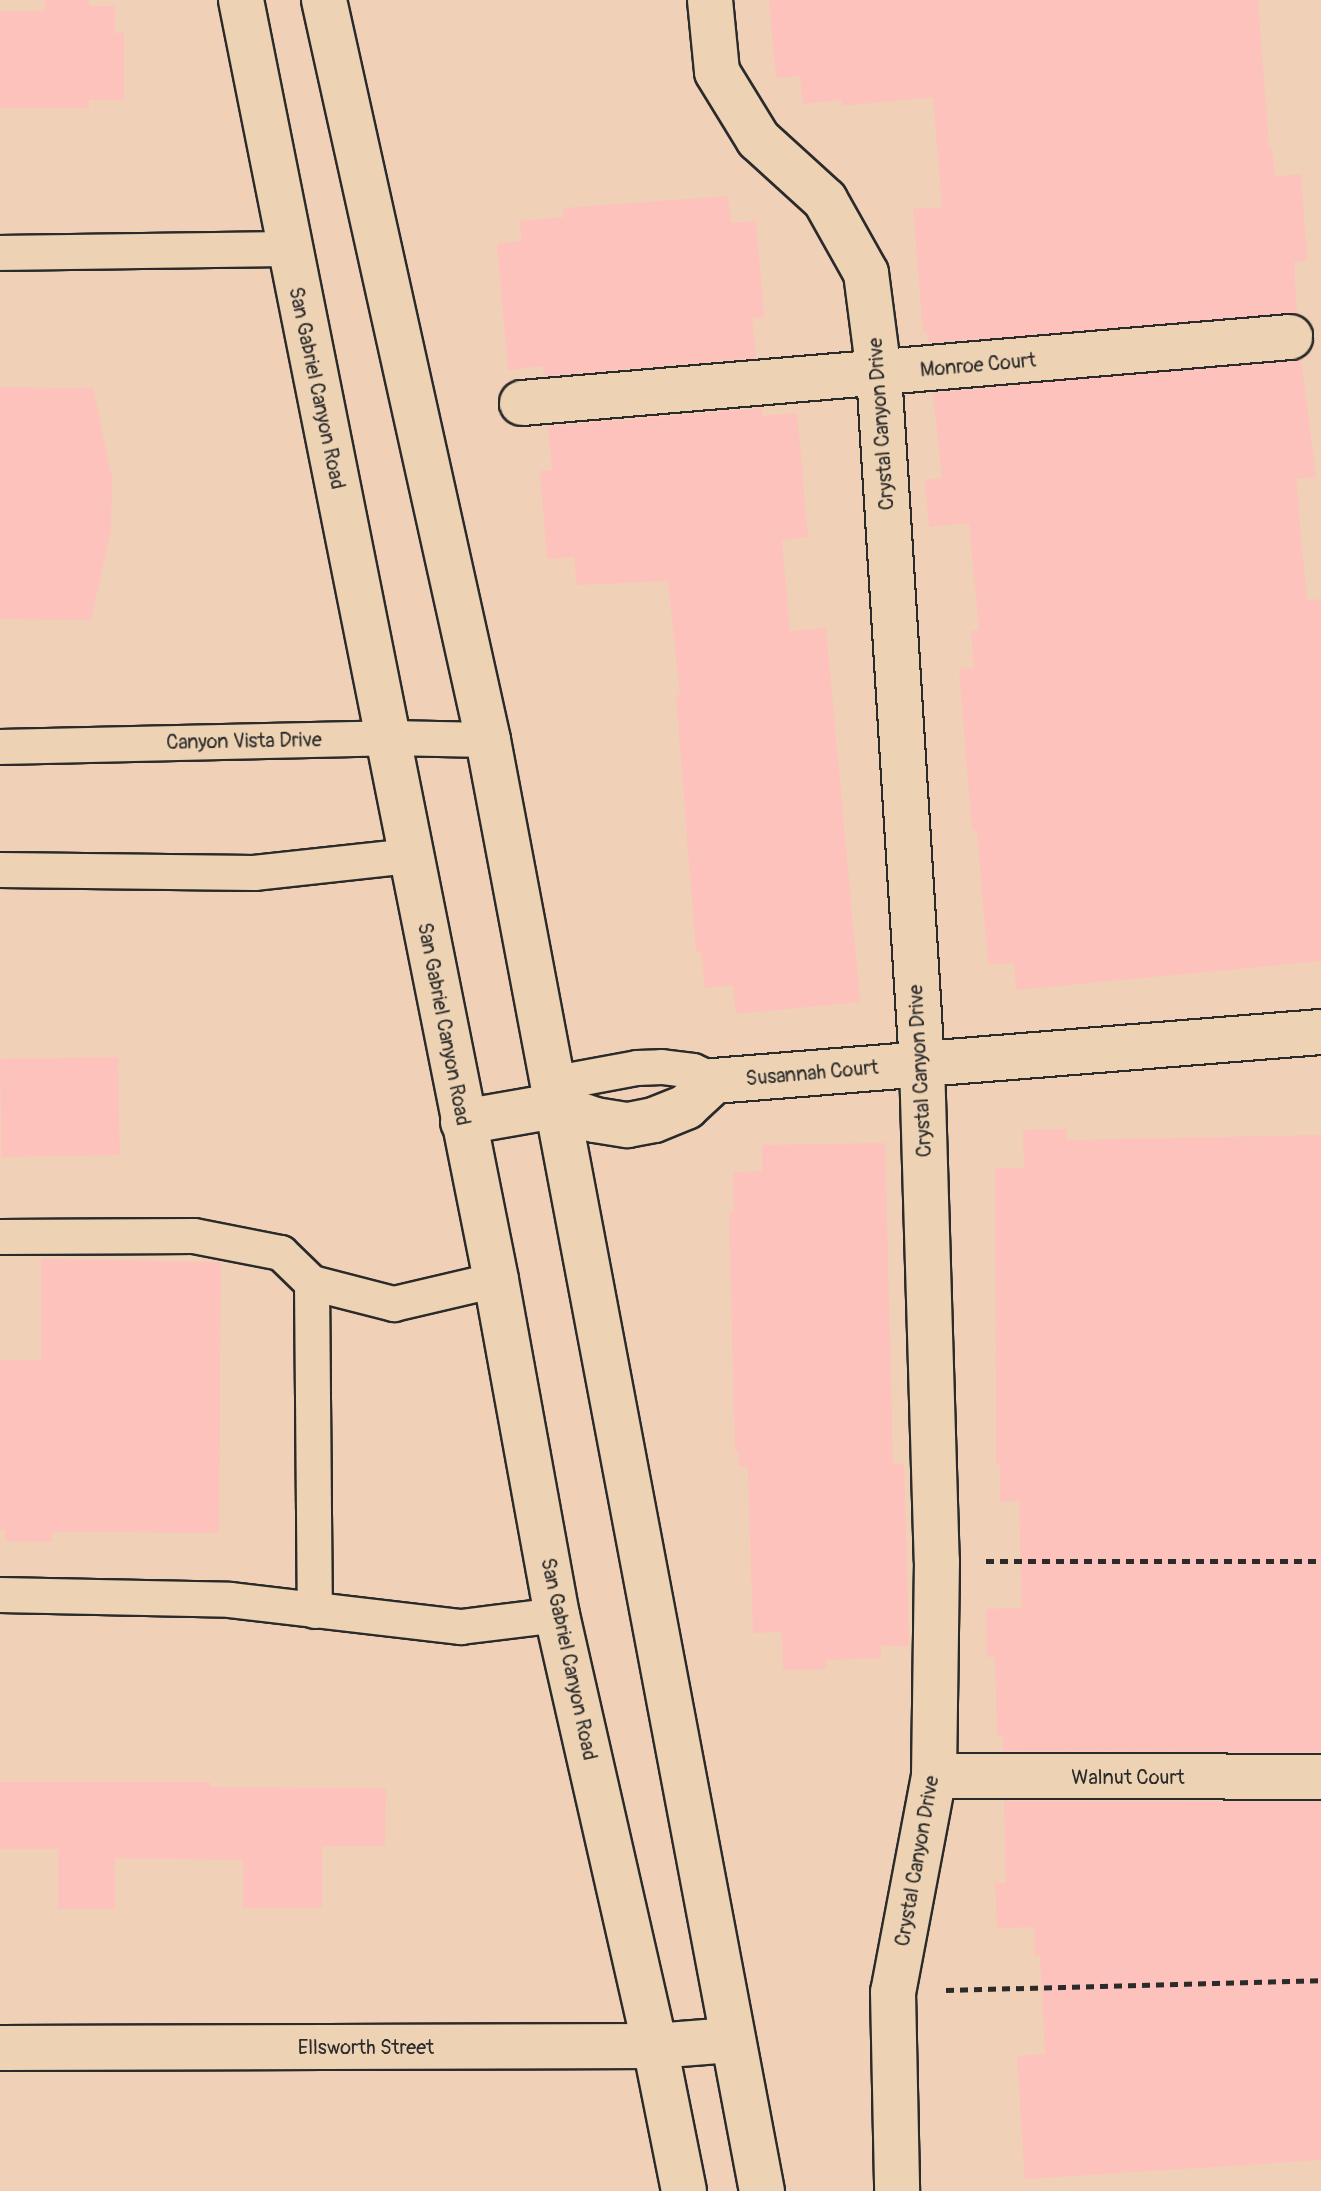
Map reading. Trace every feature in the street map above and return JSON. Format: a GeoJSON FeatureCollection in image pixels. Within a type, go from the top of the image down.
{"type":"FeatureCollection","features":[{"type":"Feature","properties":{"kind":"street","name":"San Gabriel Canyon Road"},"geometry":{"type":"LineString","coordinates":[[241,0],[288,249],[496,1280],[557,1615],[655,2046],[684,2191]]}},
{"type":"Feature","properties":{"kind":"street"},"geometry":{"type":"LineString","coordinates":[[324,0],[488,740],[731,2040],[762,2191]]}},
{"type":"Feature","properties":{"kind":"street","name":"Crystal Canyon Drive"},"geometry":{"type":"LineString","coordinates":[[710,0],[717,72],[758,139],[825,200],[866,273],[879,373],[922,1064],[937,1561],[934,1776],[893,1992],[897,2191]]}},
{"type":"Feature","properties":{"kind":"street","name":"Monroe Court"},"geometry":{"type":"LineString","coordinates":[[522,403],[1290,337]]}},
{"type":"Feature","properties":{"kind":"street","name":"Susannah Court"},"geometry":{"type":"LineString","coordinates":[[463,1122],[553,1095],[595,1120],[628,1125],[654,1120],[686,1107],[714,1081],[1321,1032]]}},
{"type":"Feature","properties":{"kind":"street","name":"Walnut Court"},"geometry":{"type":"LineString","coordinates":[[934,1776],[1321,1777]]}},
{"type":"Feature","properties":{"kind":"street","name":"Ellsworth Street"},"geometry":{"type":"LineString","coordinates":[[0,2048],[655,2046],[731,2040]]}},
{"type":"Feature","properties":{"kind":"lane"},"geometry":{"type":"LineString","coordinates":[[0,253],[288,249]]}},
{"type":"Feature","properties":{"kind":"lane","name":"Canyon Vista Drive"},"geometry":{"type":"LineString","coordinates":[[0,747],[389,738],[488,740]]}},
{"type":"Feature","properties":{"kind":"lane"},"geometry":{"type":"LineString","coordinates":[[0,870],[254,873],[411,856]]}},
{"type":"Feature","properties":{"kind":"lane"},"geometry":{"type":"LineString","coordinates":[[0,1237],[194,1236],[281,1253],[312,1283],[394,1304],[496,1280]]}},
{"type":"Feature","properties":{"kind":"lane"},"geometry":{"type":"LineString","coordinates":[[312,1283],[315,1611]]}},
{"type":"Feature","properties":{"kind":"lane"},"geometry":{"type":"LineString","coordinates":[[0,1595],[230,1600],[461,1627],[557,1615]]}},
{"type":"Feature","properties":{"kind":"path"},"geometry":{"type":"LineString","coordinates":[[937,1561],[1321,1561]]}},
{"type":"Feature","properties":{"kind":"path"},"geometry":{"type":"LineString","coordinates":[[893,1992],[1321,1980]]}},
{"type":"Feature","properties":{"kind":"building"},"geometry":{"type":"Polygon","coordinates":[[[45,0],[89,0],[89,6],[115,6],[115,33],[124,33],[124,100],[89,100],[89,108],[0,108],[0,11],[45,11],[45,0]]]}},
{"type":"Feature","properties":{"kind":"building"},"geometry":{"type":"Polygon","coordinates":[[[769,0],[1258,0],[1269,148],[1272,148],[1275,177],[1301,174],[1307,261],[1294,262],[1297,314],[928,343],[927,332],[923,332],[913,209],[942,207],[933,97],[842,106],[841,100],[803,104],[800,76],[776,78],[769,0]]]}},
{"type":"Feature","properties":{"kind":"building"},"geometry":{"type":"Polygon","coordinates":[[[728,196],[731,223],[756,221],[764,317],[752,318],[756,358],[544,376],[543,366],[508,370],[497,244],[522,241],[519,221],[564,217],[563,208],[728,196]]]}},
{"type":"Feature","properties":{"kind":"building"},"geometry":{"type":"Polygon","coordinates":[[[1301,359],[1316,477],[1296,479],[1307,600],[1321,599],[1321,961],[1016,990],[1014,963],[988,965],[977,830],[972,831],[959,669],[974,668],[971,631],[979,630],[969,523],[929,527],[925,480],[942,478],[933,393],[1301,359]]]}},
{"type":"Feature","properties":{"kind":"building"},"geometry":{"type":"Polygon","coordinates":[[[0,387],[93,388],[112,477],[111,530],[91,620],[0,619],[0,387]]]}},
{"type":"Feature","properties":{"kind":"building"},"geometry":{"type":"Polygon","coordinates":[[[762,408],[762,416],[797,413],[808,537],[782,540],[790,631],[826,628],[860,1002],[736,1014],[733,985],[705,988],[701,952],[696,952],[676,695],[680,695],[668,581],[577,585],[574,557],[547,559],[540,471],[552,470],[548,426],[762,408]]]}},
{"type":"Feature","properties":{"kind":"building"},"geometry":{"type":"Polygon","coordinates":[[[118,1057],[120,1155],[2,1157],[0,1059],[118,1057]]]}},
{"type":"Feature","properties":{"kind":"building"},"geometry":{"type":"Polygon","coordinates":[[[1066,1129],[1066,1140],[1321,1135],[1321,1752],[1003,1751],[1003,1735],[997,1736],[995,1657],[987,1657],[986,1609],[1022,1608],[1019,1501],[1000,1502],[1000,1463],[996,1463],[995,1168],[1024,1168],[1023,1130],[1066,1129]]]}},
{"type":"Feature","properties":{"kind":"building"},"geometry":{"type":"Polygon","coordinates":[[[885,1143],[893,1464],[904,1464],[909,1646],[881,1646],[881,1658],[826,1660],[826,1669],[783,1670],[782,1632],[753,1633],[748,1467],[739,1467],[738,1451],[735,1451],[729,1212],[734,1212],[733,1172],[762,1171],[762,1145],[885,1143]]]}},
{"type":"Feature","properties":{"kind":"building"},"geometry":{"type":"Polygon","coordinates":[[[41,1259],[221,1262],[219,1533],[52,1532],[52,1542],[5,1541],[5,1530],[0,1530],[0,1360],[41,1360],[41,1259]]]}},
{"type":"Feature","properties":{"kind":"building"},"geometry":{"type":"Polygon","coordinates":[[[0,1782],[210,1782],[210,1787],[386,1788],[385,1846],[322,1846],[322,1908],[243,1908],[243,1860],[115,1858],[115,1909],[58,1909],[58,1849],[0,1849],[0,1782]]]}},
{"type":"Feature","properties":{"kind":"building"},"geometry":{"type":"Polygon","coordinates":[[[1004,1801],[1321,1802],[1321,2160],[1025,2179],[1017,2056],[1045,2054],[1040,1956],[1035,1956],[1034,1927],[997,1928],[995,1883],[1006,1883],[1004,1801]]]}}]}
